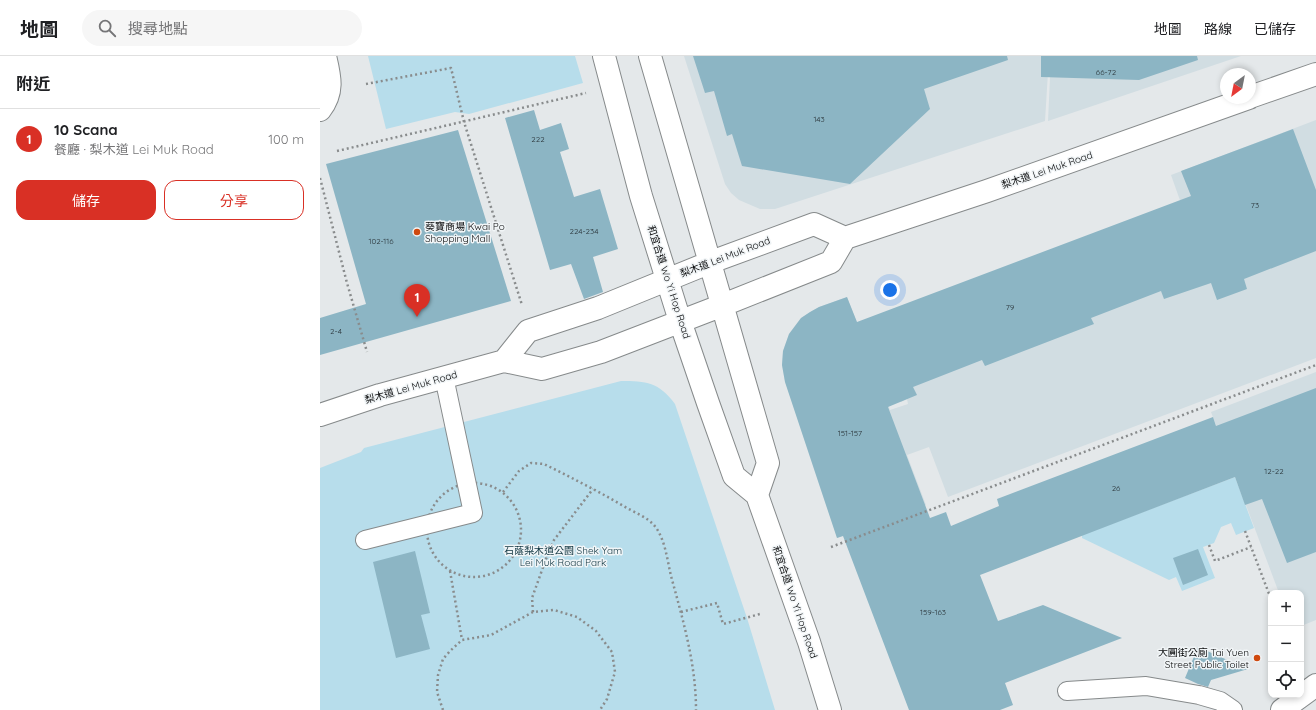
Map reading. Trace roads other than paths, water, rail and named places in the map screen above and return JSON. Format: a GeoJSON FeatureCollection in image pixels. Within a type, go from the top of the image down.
{"type":"FeatureCollection","features":[{"type":"Feature","properties":{"kind":"street"},"geometry":{"type":"LineString","coordinates":[[320,110],[326,102],[330,88],[330,76],[325,56]]}},
{"type":"Feature","properties":{"kind":"street","name":"和宜合道 Wo Yi Hop Road"},"geometry":{"type":"LineString","coordinates":[[604,56],[642,196],[680,322],[734,476],[757,496],[809,642],[830,710]]}},
{"type":"Feature","properties":{"kind":"street"},"geometry":{"type":"LineString","coordinates":[[650,56],[768,463],[757,496]]}},
{"type":"Feature","properties":{"kind":"street","name":"梨木道 Lei Muk Road"},"geometry":{"type":"LineString","coordinates":[[1256,95],[1316,74]]}},
{"type":"Feature","properties":{"kind":"street","name":"梨木道 Lei Muk Road"},"geometry":{"type":"LineString","coordinates":[[320,416],[380,395],[504,361],[542,369],[601,352],[831,262],[845,238],[994,188],[1232,104]]}},
{"type":"Feature","properties":{"kind":"street","name":"梨木道 Lei Muk Road"},"geometry":{"type":"LineString","coordinates":[[504,361],[528,331],[598,308],[710,262],[814,224],[845,238]]}},
{"type":"Feature","properties":{"kind":"street"},"geometry":{"type":"LineString","coordinates":[[1282,710],[1316,685]]}},
{"type":"Feature","properties":{"kind":"lane"},"geometry":{"type":"LineString","coordinates":[[365,540],[473,513],[444,377]]}},
{"type":"Feature","properties":{"kind":"lane"},"geometry":{"type":"LineString","coordinates":[[1067,691],[1146,686],[1199,695],[1220,701],[1233,710]]}},
{"type":"Feature","properties":{"kind":"place","name":"葵寶商場 Kwai Po Shopping Mall"},"geometry":{"type":"Point","coordinates":[417,232]}},
{"type":"Feature","properties":{"kind":"place","name":"10 Scana"},"geometry":{"type":"Point","coordinates":[417,317]}},
{"type":"Feature","properties":{"kind":"place","name":"大圓街公廁 Tai Yuen Street Public Toilet"},"geometry":{"type":"Point","coordinates":[1257,658]}},
{"type":"Feature","properties":{"kind":"park label","name":"石蔭梨木道公園 Shek Yam Lei Muk Road Park"},"geometry":{"type":"Point","coordinates":[563,556]}}]}
